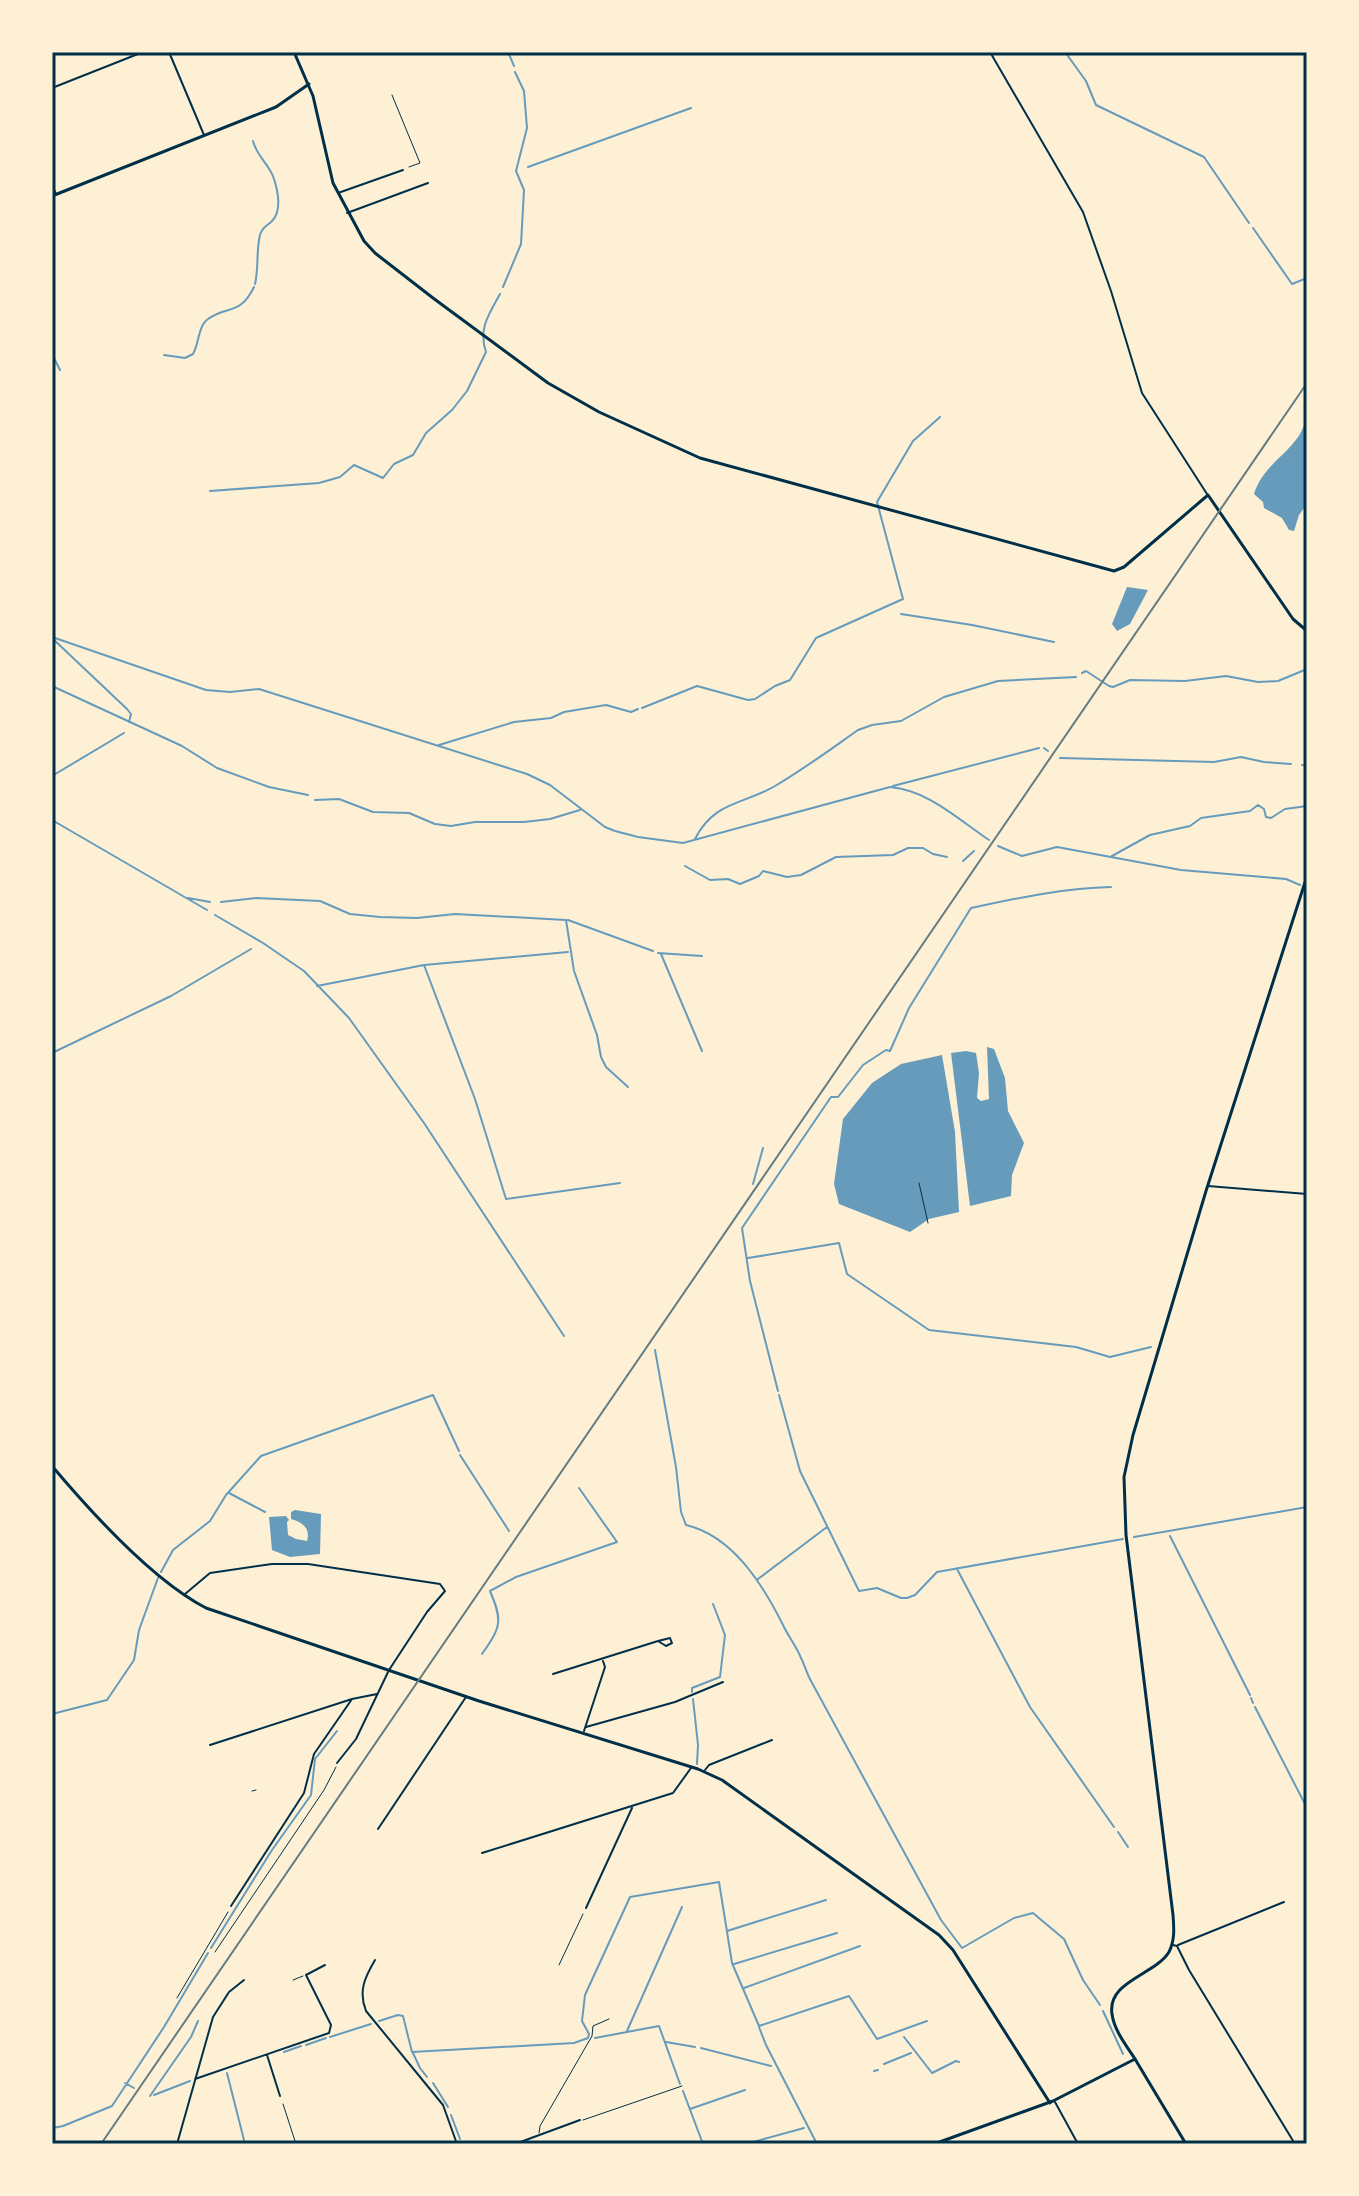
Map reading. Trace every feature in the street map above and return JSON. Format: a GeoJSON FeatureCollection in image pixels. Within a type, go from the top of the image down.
{"type":"FeatureCollection","features":[{"type":"Feature","properties":{"kind":"street"},"geometry":{"type":"LineString","coordinates":[[52,88],[143,52]]}},
{"type":"Feature","properties":{"kind":"street"},"geometry":{"type":"LineString","coordinates":[[169,52],[204,136]]}},
{"type":"Feature","properties":{"kind":"street"},"geometry":{"type":"LineString","coordinates":[[294,52],[309,84],[337,194],[364,241],[375,253],[548,383],[654,439],[700,458],[1114,571],[1124,567],[1208,495]]}},
{"type":"Feature","properties":{"kind":"street"},"geometry":{"type":"LineString","coordinates":[[990,52],[1083,212],[1142,393],[1293,619],[1307,631]]}},
{"type":"Feature","properties":{"kind":"street"},"geometry":{"type":"LineString","coordinates":[[52,185],[54,195],[276,107],[309,84]]}},
{"type":"Feature","properties":{"kind":"street"},"geometry":{"type":"LineString","coordinates":[[337,194],[403,170]]}},
{"type":"Feature","properties":{"kind":"street"},"geometry":{"type":"LineString","coordinates":[[347,213],[428,183]]}},
{"type":"Feature","properties":{"kind":"street"},"geometry":{"type":"LineString","coordinates":[[1295,2144],[1174,1945],[1123,1497],[1128,1454],[1159,1346],[1307,876]]}},
{"type":"Feature","properties":{"kind":"street"},"geometry":{"type":"LineString","coordinates":[[1207,1186],[1307,1194]]}},
{"type":"Feature","properties":{"kind":"street"},"geometry":{"type":"LineString","coordinates":[[52,1466],[114,1533],[185,1595],[216,1612],[466,1696],[692,1767],[722,1780],[939,1935],[953,1950],[1078,2144]]}},
{"type":"Feature","properties":{"kind":"street"},"geometry":{"type":"LineString","coordinates":[[185,1595],[210,1573],[281,1564],[334,1567],[440,1584],[445,1591],[432,1605],[389,1670],[356,1739],[337,1763]]}},
{"type":"Feature","properties":{"kind":"street"},"geometry":{"type":"LineString","coordinates":[[553,1674],[658,1641]]}},
{"type":"Feature","properties":{"kind":"street"},"geometry":{"type":"LineString","coordinates":[[584,1734],[605,1667],[603,1660]]}},
{"type":"Feature","properties":{"kind":"street"},"geometry":{"type":"LineString","coordinates":[[586,1727],[675,1702],[723,1682]]}},
{"type":"Feature","properties":{"kind":"street"},"geometry":{"type":"LineString","coordinates":[[210,1745],[352,1699],[378,1694]]}},
{"type":"Feature","properties":{"kind":"street"},"geometry":{"type":"LineString","coordinates":[[378,1829],[466,1696]]}},
{"type":"Feature","properties":{"kind":"street"},"geometry":{"type":"LineString","coordinates":[[231,1906],[304,1793],[314,1754],[352,1699]]}},
{"type":"Feature","properties":{"kind":"street"},"geometry":{"type":"LineString","coordinates":[[704,1771],[707,1766],[772,1740]]}},
{"type":"Feature","properties":{"kind":"street"},"geometry":{"type":"LineString","coordinates":[[482,1853],[673,1793],[692,1767]]}},
{"type":"Feature","properties":{"kind":"street"},"geometry":{"type":"LineString","coordinates":[[586,1908],[633,1806]]}},
{"type":"Feature","properties":{"kind":"street"},"geometry":{"type":"LineString","coordinates":[[1186,2144],[1115,2025],[1112,2003],[1119,1991],[1160,1962],[1174,1945],[1284,1902]]}},
{"type":"Feature","properties":{"kind":"street"},"geometry":{"type":"LineString","coordinates":[[375,1960],[363,1985],[366,2011],[443,2105],[457,2144]]}},
{"type":"Feature","properties":{"kind":"street"},"geometry":{"type":"LineString","coordinates":[[195,2079],[331,2031],[306,1975],[325,1965]]}},
{"type":"Feature","properties":{"kind":"street"},"geometry":{"type":"LineString","coordinates":[[177,2144],[206,2035],[217,2009],[229,1992],[244,1980]]}},
{"type":"Feature","properties":{"kind":"street"},"geometry":{"type":"LineString","coordinates":[[267,2054],[280,2096]]}},
{"type":"Feature","properties":{"kind":"street"},"geometry":{"type":"LineString","coordinates":[[934,2144],[1052,2102],[1135,2059]]}},
{"type":"Feature","properties":{"kind":"street"},"geometry":{"type":"LineString","coordinates":[[515,2144],[580,2120]]}},
{"type":"Feature","properties":{"kind":"lane"},"geometry":{"type":"LineString","coordinates":[[293,1980],[306,1975]]}},
{"type":"Feature","properties":{"kind":"lane"},"geometry":{"type":"LineString","coordinates":[[539,2135],[540,2126],[592,2036],[593,2026],[609,2019]]}},
{"type":"Feature","properties":{"kind":"lane"},"geometry":{"type":"LineString","coordinates":[[580,2120],[682,2086]]}},
{"type":"Feature","properties":{"kind":"lane"},"geometry":{"type":"LineString","coordinates":[[280,2096],[283,2104]]}},
{"type":"Feature","properties":{"kind":"path"},"geometry":{"type":"LineString","coordinates":[[392,95],[420,163],[403,170]]}},
{"type":"Feature","properties":{"kind":"path"},"geometry":{"type":"LineString","coordinates":[[919,1183],[928,1223]]}},
{"type":"Feature","properties":{"kind":"path"},"geometry":{"type":"LineString","coordinates":[[215,1952],[332,1777],[337,1763]]}},
{"type":"Feature","properties":{"kind":"path"},"geometry":{"type":"LineString","coordinates":[[177,1998],[231,1906]]}},
{"type":"Feature","properties":{"kind":"path"},"geometry":{"type":"LineString","coordinates":[[559,1965],[586,1908]]}},
{"type":"Feature","properties":{"kind":"path"},"geometry":{"type":"LineString","coordinates":[[283,2104],[296,2144]]}},
{"type":"Feature","properties":{"kind":"water"},"geometry":{"type":"Polygon","coordinates":[[[1307,419],[1307,504],[1299,515],[1294,531],[1289,530],[1282,518],[1264,508],[1263,502],[1254,494],[1262,477],[1298,437],[1307,419]]]}},
{"type":"Feature","properties":{"kind":"water"},"geometry":{"type":"Polygon","coordinates":[[[1127,587],[1148,590],[1130,624],[1117,631],[1112,624],[1127,587]]]}},
{"type":"Feature","properties":{"kind":"water"},"geometry":{"type":"Polygon","coordinates":[[[987,1047],[994,1049],[1005,1078],[1008,1111],[1024,1143],[1012,1175],[1011,1196],[970,1206],[951,1053],[976,1053],[979,1073],[977,1098],[981,1101],[989,1099],[987,1047]]]}},
{"type":"Feature","properties":{"kind":"water"},"geometry":{"type":"Polygon","coordinates":[[[942,1055],[955,1132],[959,1212],[929,1219],[910,1232],[839,1204],[834,1184],[843,1119],[872,1083],[901,1064],[942,1055]]]}},
{"type":"Feature","properties":{"kind":"water"},"geometry":{"type":"Polygon","coordinates":[[[291,1512],[321,1514],[320,1554],[290,1557],[272,1550],[269,1517],[286,1516],[289,1520],[288,1535],[307,1541],[305,1526],[291,1519],[291,1512]]]}},
{"type":"Feature","properties":{"kind":"waterway"},"geometry":{"type":"LineString","coordinates":[[508,52],[514,66]]}},
{"type":"Feature","properties":{"kind":"waterway"},"geometry":{"type":"LineString","coordinates":[[1065,52],[1086,81],[1096,105],[1204,157],[1249,223]]}},
{"type":"Feature","properties":{"kind":"waterway"},"geometry":{"type":"LineString","coordinates":[[503,287],[521,244],[524,190],[516,171],[527,128],[524,91],[515,72]]}},
{"type":"Feature","properties":{"kind":"waterway"},"geometry":{"type":"LineString","coordinates":[[528,167],[691,108]]}},
{"type":"Feature","properties":{"kind":"waterway"},"geometry":{"type":"LineString","coordinates":[[253,141],[272,174],[278,201],[275,217],[260,235],[255,284]]}},
{"type":"Feature","properties":{"kind":"waterway"},"geometry":{"type":"LineString","coordinates":[[1253,228],[1292,284],[1307,278]]}},
{"type":"Feature","properties":{"kind":"waterway"},"geometry":{"type":"LineString","coordinates":[[164,355],[185,358],[193,354],[205,322],[244,302],[254,287]]}},
{"type":"Feature","properties":{"kind":"waterway"},"geometry":{"type":"LineString","coordinates":[[210,491],[319,483],[340,477],[354,465],[383,478],[394,464],[413,455],[426,433],[452,410],[467,391],[486,352],[484,329],[500,294]]}},
{"type":"Feature","properties":{"kind":"waterway"},"geometry":{"type":"LineString","coordinates":[[52,354],[60,370]]}},
{"type":"Feature","properties":{"kind":"waterway"},"geometry":{"type":"LineString","coordinates":[[642,708],[697,686],[748,700],[755,699],[790,680],[816,638],[903,599],[877,502],[913,441],[940,417]]}},
{"type":"Feature","properties":{"kind":"waterway"},"geometry":{"type":"LineString","coordinates":[[901,614],[1054,642]]}},
{"type":"Feature","properties":{"kind":"waterway"},"geometry":{"type":"LineString","coordinates":[[52,637],[206,690],[230,692],[259,689],[527,774],[550,785],[605,827],[638,837],[683,843],[890,787],[904,789],[930,800],[989,840]]}},
{"type":"Feature","properties":{"kind":"waterway"},"geometry":{"type":"LineString","coordinates":[[52,638],[127,709],[131,714],[129,722]]}},
{"type":"Feature","properties":{"kind":"waterway"},"geometry":{"type":"LineString","coordinates":[[1082,673],[1086,671],[1113,687],[1130,680],[1185,681],[1226,676],[1258,682],[1278,681],[1307,669]]}},
{"type":"Feature","properties":{"kind":"waterway"},"geometry":{"type":"LineString","coordinates":[[695,839],[711,817],[730,805],[775,786],[858,730],[901,721],[944,697],[998,681],[1076,677]]}},
{"type":"Feature","properties":{"kind":"waterway"},"geometry":{"type":"LineString","coordinates":[[52,686],[182,746],[217,768],[269,787],[308,795]]}},
{"type":"Feature","properties":{"kind":"waterway"},"geometry":{"type":"LineString","coordinates":[[439,745],[514,722],[551,718],[564,712],[606,705],[631,712],[638,709]]}},
{"type":"Feature","properties":{"kind":"waterway"},"geometry":{"type":"LineString","coordinates":[[52,776],[124,733]]}},
{"type":"Feature","properties":{"kind":"waterway"},"geometry":{"type":"LineString","coordinates":[[893,786],[1039,748]]}},
{"type":"Feature","properties":{"kind":"waterway"},"geometry":{"type":"LineString","coordinates":[[1044,748],[1048,751]]}},
{"type":"Feature","properties":{"kind":"waterway"},"geometry":{"type":"LineString","coordinates":[[1060,758],[1214,762],[1241,757],[1291,764]]}},
{"type":"Feature","properties":{"kind":"waterway"},"geometry":{"type":"LineString","coordinates":[[1302,765],[1307,766]]}},
{"type":"Feature","properties":{"kind":"waterway"},"geometry":{"type":"LineString","coordinates":[[315,800],[339,799],[373,812],[409,813],[435,824],[451,826],[550,819],[580,810]]}},
{"type":"Feature","properties":{"kind":"waterway"},"geometry":{"type":"LineString","coordinates":[[1112,856],[1150,835],[1190,826],[1201,818],[1250,811],[1258,805],[1264,809],[1266,817],[1271,818],[1285,809],[1307,806]]}},
{"type":"Feature","properties":{"kind":"waterway"},"geometry":{"type":"LineString","coordinates":[[52,820],[207,910]]}},
{"type":"Feature","properties":{"kind":"waterway"},"geometry":{"type":"LineString","coordinates":[[998,846],[1022,856],[1057,847],[1181,870],[1286,879],[1300,885]]}},
{"type":"Feature","properties":{"kind":"waterway"},"geometry":{"type":"LineString","coordinates":[[685,866],[710,880],[728,879],[740,884],[763,871],[787,877],[801,875],[836,857],[893,855],[908,848],[923,848],[947,857]]}},
{"type":"Feature","properties":{"kind":"waterway"},"geometry":{"type":"LineString","coordinates":[[963,861],[974,851]]}},
{"type":"Feature","properties":{"kind":"waterway"},"geometry":{"type":"LineString","coordinates":[[778,1391],[750,1281],[742,1228],[831,1097],[838,1097],[863,1065],[886,1050],[890,1051],[909,1008],[971,908],[1058,891],[1111,887]]}},
{"type":"Feature","properties":{"kind":"waterway"},"geometry":{"type":"LineString","coordinates":[[188,898],[210,902]]}},
{"type":"Feature","properties":{"kind":"waterway"},"geometry":{"type":"LineString","coordinates":[[221,902],[256,898],[320,901],[350,914],[380,917],[417,918],[455,914],[566,920],[574,971],[597,1035],[601,1057],[606,1067],[628,1087]]}},
{"type":"Feature","properties":{"kind":"waterway"},"geometry":{"type":"LineString","coordinates":[[215,915],[304,971],[349,1018],[424,1123],[564,1336]]}},
{"type":"Feature","properties":{"kind":"waterway"},"geometry":{"type":"LineString","coordinates":[[568,920],[653,951]]}},
{"type":"Feature","properties":{"kind":"waterway"},"geometry":{"type":"LineString","coordinates":[[52,1053],[171,996],[251,949]]}},
{"type":"Feature","properties":{"kind":"waterway"},"geometry":{"type":"LineString","coordinates":[[317,986],[424,965],[568,952]]}},
{"type":"Feature","properties":{"kind":"waterway"},"geometry":{"type":"LineString","coordinates":[[658,953],[702,956]]}},
{"type":"Feature","properties":{"kind":"waterway"},"geometry":{"type":"LineString","coordinates":[[661,954],[702,1051]]}},
{"type":"Feature","properties":{"kind":"waterway"},"geometry":{"type":"LineString","coordinates":[[424,965],[475,1099],[506,1199],[620,1183]]}},
{"type":"Feature","properties":{"kind":"waterway"},"geometry":{"type":"LineString","coordinates":[[753,1184],[763,1148]]}},
{"type":"Feature","properties":{"kind":"waterway"},"geometry":{"type":"LineString","coordinates":[[748,1258],[839,1243],[847,1274],[929,1330],[1076,1347],[1110,1357],[1151,1347]]}},
{"type":"Feature","properties":{"kind":"waterway"},"geometry":{"type":"LineString","coordinates":[[655,1350],[681,1512],[686,1525],[703,1531],[732,1551],[766,1594],[941,1920],[962,1948],[1014,1918],[1033,1913],[1064,1939],[1083,1980],[1100,2005]]}},
{"type":"Feature","properties":{"kind":"waterway"},"geometry":{"type":"LineString","coordinates":[[161,1572],[173,1550],[210,1521],[226,1495],[261,1456],[433,1395],[459,1451]]}},
{"type":"Feature","properties":{"kind":"waterway"},"geometry":{"type":"LineString","coordinates":[[779,1395],[800,1471],[859,1591],[877,1588],[907,1598],[915,1595],[937,1572],[1123,1539]]}},
{"type":"Feature","properties":{"kind":"waterway"},"geometry":{"type":"LineString","coordinates":[[460,1455],[509,1531]]}},
{"type":"Feature","properties":{"kind":"waterway"},"geometry":{"type":"LineString","coordinates":[[482,1654],[498,1624],[490,1591],[516,1577],[617,1542],[579,1488]]}},
{"type":"Feature","properties":{"kind":"waterway"},"geometry":{"type":"LineString","coordinates":[[229,1493],[265,1512]]}},
{"type":"Feature","properties":{"kind":"waterway"},"geometry":{"type":"LineString","coordinates":[[1134,1537],[1307,1507]]}},
{"type":"Feature","properties":{"kind":"waterway"},"geometry":{"type":"LineString","coordinates":[[758,1579],[827,1527]]}},
{"type":"Feature","properties":{"kind":"waterway"},"geometry":{"type":"LineString","coordinates":[[1170,1536],[1250,1695]]}},
{"type":"Feature","properties":{"kind":"waterway"},"geometry":{"type":"LineString","coordinates":[[957,1569],[1030,1707],[1114,1827]]}},
{"type":"Feature","properties":{"kind":"waterway"},"geometry":{"type":"LineString","coordinates":[[52,1714],[107,1700],[134,1660],[139,1630],[158,1578]]}},
{"type":"Feature","properties":{"kind":"waterway"},"geometry":{"type":"LineString","coordinates":[[692,1692],[692,1688],[720,1677],[725,1635],[713,1604]]}},
{"type":"Feature","properties":{"kind":"waterway"},"geometry":{"type":"LineString","coordinates":[[1251,1698],[1253,1703]]}},
{"type":"Feature","properties":{"kind":"waterway"},"geometry":{"type":"LineString","coordinates":[[693,1699],[697,1764]]}},
{"type":"Feature","properties":{"kind":"waterway"},"geometry":{"type":"LineString","coordinates":[[1255,1707],[1307,1808]]}},
{"type":"Feature","properties":{"kind":"waterway"},"geometry":{"type":"LineString","coordinates":[[211,1948],[272,1850],[311,1795],[315,1759],[337,1731]]}},
{"type":"Feature","properties":{"kind":"waterway"},"geometry":{"type":"LineString","coordinates":[[1118,1832],[1128,1847]]}},
{"type":"Feature","properties":{"kind":"waterway"},"geometry":{"type":"LineString","coordinates":[[379,2021],[403,2016],[412,2052],[574,2043],[588,2038],[582,2021],[585,1995],[630,1897],[719,1882],[732,1963],[759,2026],[849,1996],[877,2039],[927,2021]]}},
{"type":"Feature","properties":{"kind":"waterway"},"geometry":{"type":"LineString","coordinates":[[727,1931],[826,1900]]}},
{"type":"Feature","properties":{"kind":"waterway"},"geometry":{"type":"LineString","coordinates":[[627,2031],[682,1907]]}},
{"type":"Feature","properties":{"kind":"waterway"},"geometry":{"type":"LineString","coordinates":[[734,1964],[837,1933]]}},
{"type":"Feature","properties":{"kind":"waterway"},"geometry":{"type":"LineString","coordinates":[[744,1988],[860,1946]]}},
{"type":"Feature","properties":{"kind":"waterway"},"geometry":{"type":"LineString","coordinates":[[53,2128],[112,2106],[208,1953]]}},
{"type":"Feature","properties":{"kind":"waterway"},"geometry":{"type":"LineString","coordinates":[[1103,2011],[1123,2054]]}},
{"type":"Feature","properties":{"kind":"waterway"},"geometry":{"type":"LineString","coordinates":[[150,2096],[191,2037],[198,2021]]}},
{"type":"Feature","properties":{"kind":"waterway"},"geometry":{"type":"LineString","coordinates":[[330,2037],[371,2024]]}},
{"type":"Feature","properties":{"kind":"waterway"},"geometry":{"type":"LineString","coordinates":[[595,2038],[659,2026],[680,2084]]}},
{"type":"Feature","properties":{"kind":"waterway"},"geometry":{"type":"LineString","coordinates":[[759,2027],[817,2144]]}},
{"type":"Feature","properties":{"kind":"waterway"},"geometry":{"type":"LineString","coordinates":[[904,2037],[932,2073],[959,2062]]}},
{"type":"Feature","properties":{"kind":"waterway"},"geometry":{"type":"LineString","coordinates":[[306,2045],[326,2038]]}},
{"type":"Feature","properties":{"kind":"waterway"},"geometry":{"type":"LineString","coordinates":[[666,2042],[695,2047]]}},
{"type":"Feature","properties":{"kind":"waterway"},"geometry":{"type":"LineString","coordinates":[[284,2052],[301,2046]]}},
{"type":"Feature","properties":{"kind":"waterway"},"geometry":{"type":"LineString","coordinates":[[701,2048],[771,2066]]}},
{"type":"Feature","properties":{"kind":"waterway"},"geometry":{"type":"LineString","coordinates":[[413,2053],[427,2077]]}},
{"type":"Feature","properties":{"kind":"waterway"},"geometry":{"type":"LineString","coordinates":[[884,2064],[911,2053]]}},
{"type":"Feature","properties":{"kind":"waterway"},"geometry":{"type":"LineString","coordinates":[[874,2071],[878,2070]]}},
{"type":"Feature","properties":{"kind":"waterway"},"geometry":{"type":"LineString","coordinates":[[227,2073],[245,2144]]}},
{"type":"Feature","properties":{"kind":"waterway"},"geometry":{"type":"LineString","coordinates":[[154,2095],[190,2081]]}},
{"type":"Feature","properties":{"kind":"waterway"},"geometry":{"type":"LineString","coordinates":[[125,2083],[134,2088]]}},
{"type":"Feature","properties":{"kind":"waterway"},"geometry":{"type":"LineString","coordinates":[[433,2083],[448,2107]]}},
{"type":"Feature","properties":{"kind":"waterway"},"geometry":{"type":"LineString","coordinates":[[690,2109],[745,2090]]}},
{"type":"Feature","properties":{"kind":"waterway"},"geometry":{"type":"LineString","coordinates":[[683,2091],[703,2144]]}},
{"type":"Feature","properties":{"kind":"waterway"},"geometry":{"type":"LineString","coordinates":[[451,2115],[460,2139]]}},
{"type":"Feature","properties":{"kind":"waterway"},"geometry":{"type":"LineString","coordinates":[[746,2144],[804,2128]]}},
{"type":"Feature","properties":{"kind":"railway"},"geometry":{"type":"LineString","coordinates":[[101,2144],[1307,383]]}}]}
